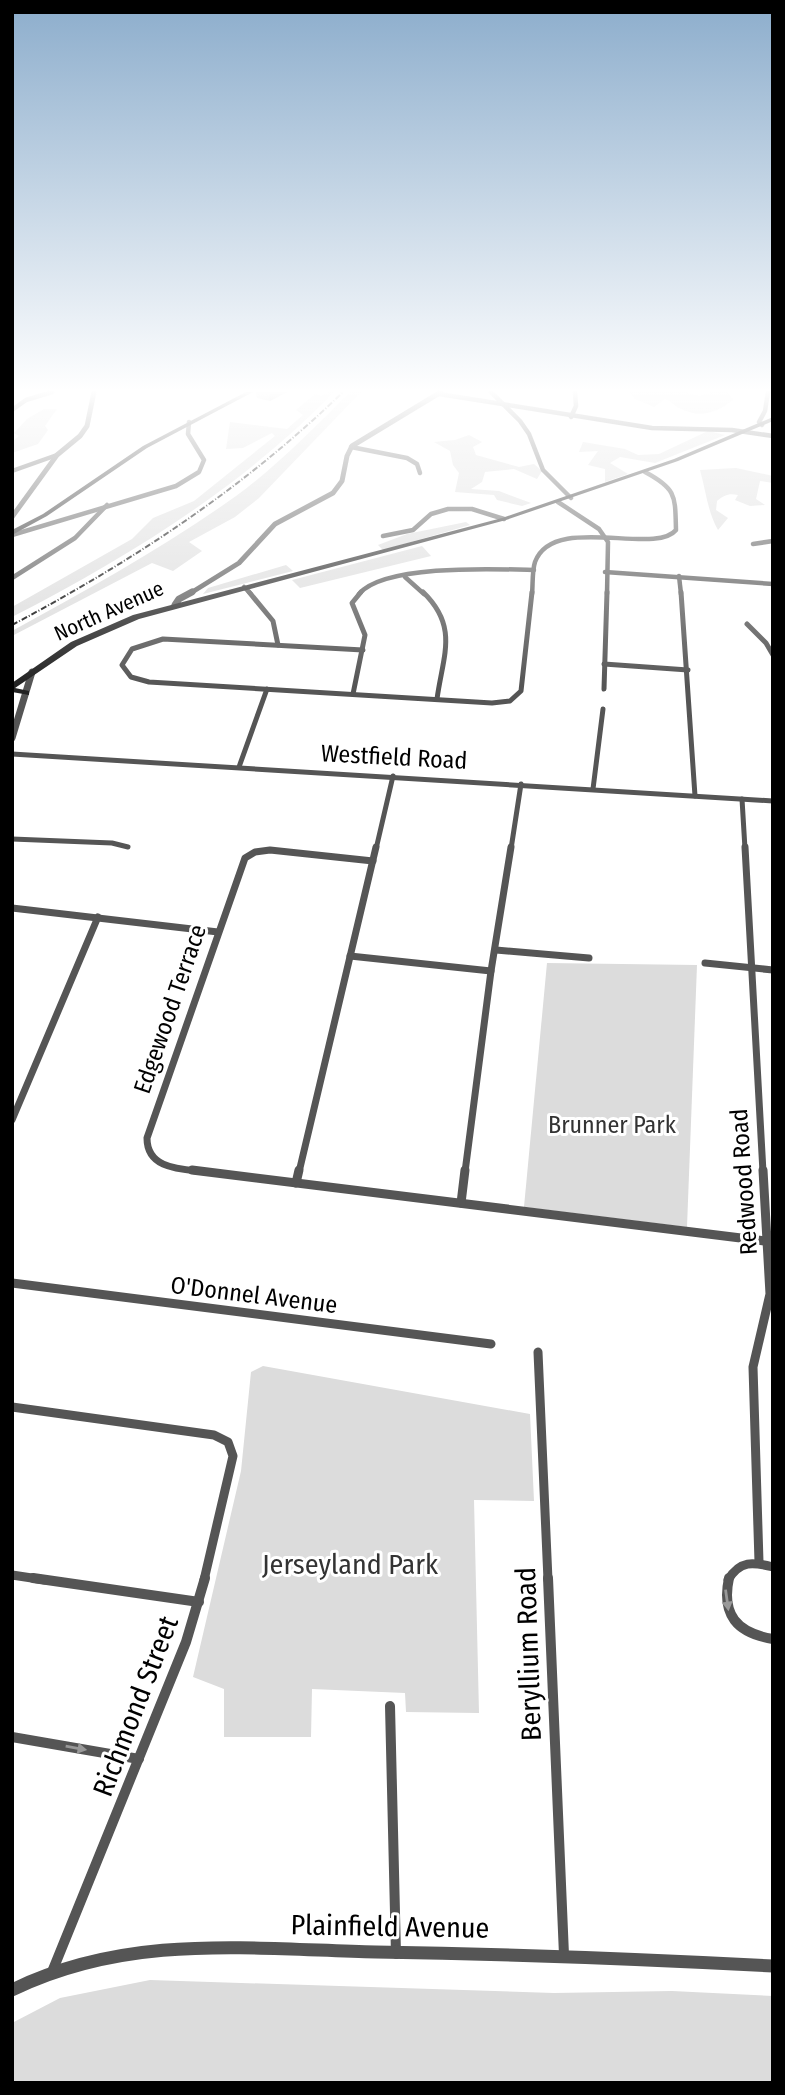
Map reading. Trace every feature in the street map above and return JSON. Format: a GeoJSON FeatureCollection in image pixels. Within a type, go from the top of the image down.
{"type":"FeatureCollection","features":[{"type":"Feature","properties":{"kind":"main road"},"geometry":{"type":"LineString","coordinates":[[12,534],[45,516],[82,490]]}},
{"type":"Feature","properties":{"kind":"main road"},"geometry":{"type":"LineString","coordinates":[[175,605],[504,519],[594,490]]}},
{"type":"Feature","properties":{"kind":"main road","name":"North Avenue"},"geometry":{"type":"LineString","coordinates":[[12,689],[61,651],[100,631],[175,605]]}},
{"type":"Feature","properties":{"kind":"main road"},"geometry":{"type":"LineString","coordinates":[[12,689],[26,693]]}},
{"type":"Feature","properties":{"kind":"street"},"geometry":{"type":"LineString","coordinates":[[12,517],[30,490]]}},
{"type":"Feature","properties":{"kind":"street"},"geometry":{"type":"LineString","coordinates":[[12,534],[162,490]]}},
{"type":"Feature","properties":{"kind":"street","name":"North Avenue"},"geometry":{"type":"LineString","coordinates":[[175,605],[179,599],[219,578],[238,564],[275,524],[319,502],[336,490]]}},
{"type":"Feature","properties":{"kind":"street"},"geometry":{"type":"LineString","coordinates":[[563,490],[571,498]]}},
{"type":"Feature","properties":{"kind":"street"},"geometry":{"type":"LineString","coordinates":[[363,650],[163,639],[139,644],[130,649],[122,660],[127,673],[149,682],[497,703],[516,698],[521,691],[538,554],[551,544],[577,537],[658,539],[672,535],[676,530],[674,490]]}},
{"type":"Feature","properties":{"kind":"street"},"geometry":{"type":"LineString","coordinates":[[558,502],[594,526],[606,537],[608,545],[605,572],[604,689]]}},
{"type":"Feature","properties":{"kind":"street"},"geometry":{"type":"LineString","coordinates":[[12,578],[75,538],[107,505]]}},
{"type":"Feature","properties":{"kind":"street"},"geometry":{"type":"LineString","coordinates":[[383,536],[413,530],[431,514],[448,509],[472,509],[504,519]]}},
{"type":"Feature","properties":{"kind":"street"},"geometry":{"type":"LineString","coordinates":[[19,510],[22,519],[32,523]]}},
{"type":"Feature","properties":{"kind":"street"},"geometry":{"type":"LineString","coordinates":[[45,516],[64,517]]}},
{"type":"Feature","properties":{"kind":"street"},"geometry":{"type":"LineString","coordinates":[[753,544],[773,541]]}},
{"type":"Feature","properties":{"kind":"street"},"geometry":{"type":"LineString","coordinates":[[353,694],[365,630],[352,606],[355,596],[369,586],[453,568],[534,570]]}},
{"type":"Feature","properties":{"kind":"street"},"geometry":{"type":"LineString","coordinates":[[605,572],[773,584]]}},
{"type":"Feature","properties":{"kind":"street"},"geometry":{"type":"LineString","coordinates":[[679,576],[688,670],[695,796]]}},
{"type":"Feature","properties":{"kind":"street"},"geometry":{"type":"LineString","coordinates":[[405,577],[438,608],[446,621],[447,631],[436,699]]}},
{"type":"Feature","properties":{"kind":"street"},"geometry":{"type":"LineString","coordinates":[[244,587],[271,619],[278,634],[278,645]]}},
{"type":"Feature","properties":{"kind":"street"},"geometry":{"type":"LineString","coordinates":[[747,624],[766,643],[773,655]]}},
{"type":"Feature","properties":{"kind":"street"},"geometry":{"type":"LineString","coordinates":[[604,664],[688,670]]}},
{"type":"Feature","properties":{"kind":"street"},"geometry":{"type":"LineString","coordinates":[[12,738],[32,672]]}},
{"type":"Feature","properties":{"kind":"street"},"geometry":{"type":"LineString","coordinates":[[239,767],[267,689]]}},
{"type":"Feature","properties":{"kind":"street"},"geometry":{"type":"LineString","coordinates":[[593,789],[594,761],[602,739],[603,709]]}},
{"type":"Feature","properties":{"kind":"street","name":"Westfield Road"},"geometry":{"type":"LineString","coordinates":[[12,754],[773,801]]}},
{"type":"Feature","properties":{"kind":"street"},"geometry":{"type":"LineString","coordinates":[[393,776],[296,1183],[770,1242]]}},
{"type":"Feature","properties":{"kind":"street"},"geometry":{"type":"LineString","coordinates":[[461,1203],[491,971],[521,784]]}},
{"type":"Feature","properties":{"kind":"street","name":"Redwood Road"},"geometry":{"type":"LineString","coordinates":[[742,799],[750,969],[770,1242],[770,1294],[753,1367],[759,1562]]}},
{"type":"Feature","properties":{"kind":"street"},"geometry":{"type":"LineString","coordinates":[[12,839],[112,843],[128,847]]}},
{"type":"Feature","properties":{"kind":"street","name":"Edgewood Terrace"},"geometry":{"type":"LineString","coordinates":[[296,1183],[168,1167],[153,1158],[147,1147],[148,1132],[241,864],[255,852],[270,849],[373,861]]}},
{"type":"Feature","properties":{"kind":"street"},"geometry":{"type":"LineString","coordinates":[[12,908],[218,932]]}},
{"type":"Feature","properties":{"kind":"street"},"geometry":{"type":"LineString","coordinates":[[12,1120],[98,917]]}},
{"type":"Feature","properties":{"kind":"street"},"geometry":{"type":"LineString","coordinates":[[496,950],[589,958]]}},
{"type":"Feature","properties":{"kind":"street"},"geometry":{"type":"LineString","coordinates":[[350,956],[491,971]]}},
{"type":"Feature","properties":{"kind":"street"},"geometry":{"type":"LineString","coordinates":[[705,963],[773,970]]}},
{"type":"Feature","properties":{"kind":"street","name":"O'Donnel Avenue"},"geometry":{"type":"LineString","coordinates":[[12,1283],[491,1344]]}},
{"type":"Feature","properties":{"kind":"street","name":"Beryllium Road"},"geometry":{"type":"LineString","coordinates":[[538,1352],[564,1955]]}},
{"type":"Feature","properties":{"kind":"street","name":"Richmond Street"},"geometry":{"type":"LineString","coordinates":[[12,1407],[214,1435],[228,1442],[232,1448],[232,1467],[199,1602],[52,1973]]}},
{"type":"Feature","properties":{"kind":"street"},"geometry":{"type":"LineString","coordinates":[[773,1567],[759,1562],[747,1562],[732,1571],[726,1580],[724,1600],[733,1620],[742,1629],[753,1636],[773,1639]]}},
{"type":"Feature","properties":{"kind":"street"},"geometry":{"type":"LineString","coordinates":[[12,1575],[199,1602]]}},
{"type":"Feature","properties":{"kind":"street"},"geometry":{"type":"LineString","coordinates":[[390,1706],[396,1954]]}},
{"type":"Feature","properties":{"kind":"street"},"geometry":{"type":"LineString","coordinates":[[12,1737],[139,1759]]}},
{"type":"Feature","properties":{"kind":"street","name":"Plainfield Avenue"},"geometry":{"type":"LineString","coordinates":[[12,1990],[52,1973],[122,1953],[167,1948],[564,1955],[773,1966]]}},
{"type":"Feature","properties":{"kind":"green space"},"geometry":{"type":"Polygon","coordinates":[[[208,490],[222,490],[99,570],[12,617],[12,607],[132,539],[153,518],[194,501],[208,490]]]}},
{"type":"Feature","properties":{"kind":"green space"},"geometry":{"type":"Polygon","coordinates":[[[244,490],[267,490],[235,517],[189,542],[202,551],[173,571],[152,563],[12,636],[12,631],[154,550],[244,490]]]}},
{"type":"Feature","properties":{"kind":"green space"},"geometry":{"type":"Polygon","coordinates":[[[455,490],[499,491],[531,503],[522,506],[497,500],[494,495],[455,492],[455,490]]]}},
{"type":"Feature","properties":{"kind":"green space"},"geometry":{"type":"Polygon","coordinates":[[[705,490],[758,490],[756,499],[765,505],[750,506],[735,500],[738,495],[735,494],[722,497],[717,501],[716,510],[728,518],[718,530],[705,490]]]}},
{"type":"Feature","properties":{"kind":"green space"},"geometry":{"type":"Polygon","coordinates":[[[466,522],[470,525],[383,550],[378,545],[407,534],[466,522]]]}},
{"type":"Feature","properties":{"kind":"green space"},"geometry":{"type":"Polygon","coordinates":[[[422,546],[431,556],[300,588],[292,580],[422,546]]]}},
{"type":"Feature","properties":{"kind":"green space"},"geometry":{"type":"Polygon","coordinates":[[[286,565],[293,571],[203,594],[208,588],[286,565]]]}},
{"type":"Feature","properties":{"kind":"green space","name":"Brunner Park"},"geometry":{"type":"Polygon","coordinates":[[[547,963],[697,965],[687,1227],[524,1207],[547,963]]]}},
{"type":"Feature","properties":{"kind":"green space","name":"Jerseyland Park"},"geometry":{"type":"Polygon","coordinates":[[[263,1366],[530,1414],[534,1501],[474,1500],[479,1713],[406,1712],[405,1693],[312,1689],[311,1737],[224,1737],[224,1689],[193,1677],[241,1471],[251,1372],[263,1366]]]}},
{"type":"Feature","properties":{"kind":"green space"},"geometry":{"type":"Polygon","coordinates":[[[150,1980],[554,1993],[672,1991],[773,1996],[773,2083],[12,2083],[12,2023],[60,1998],[150,1980]]]}},
{"type":"Feature","properties":{"kind":"railway"},"geometry":{"type":"LineString","coordinates":[[12,625],[101,575],[229,490]]}}]}
